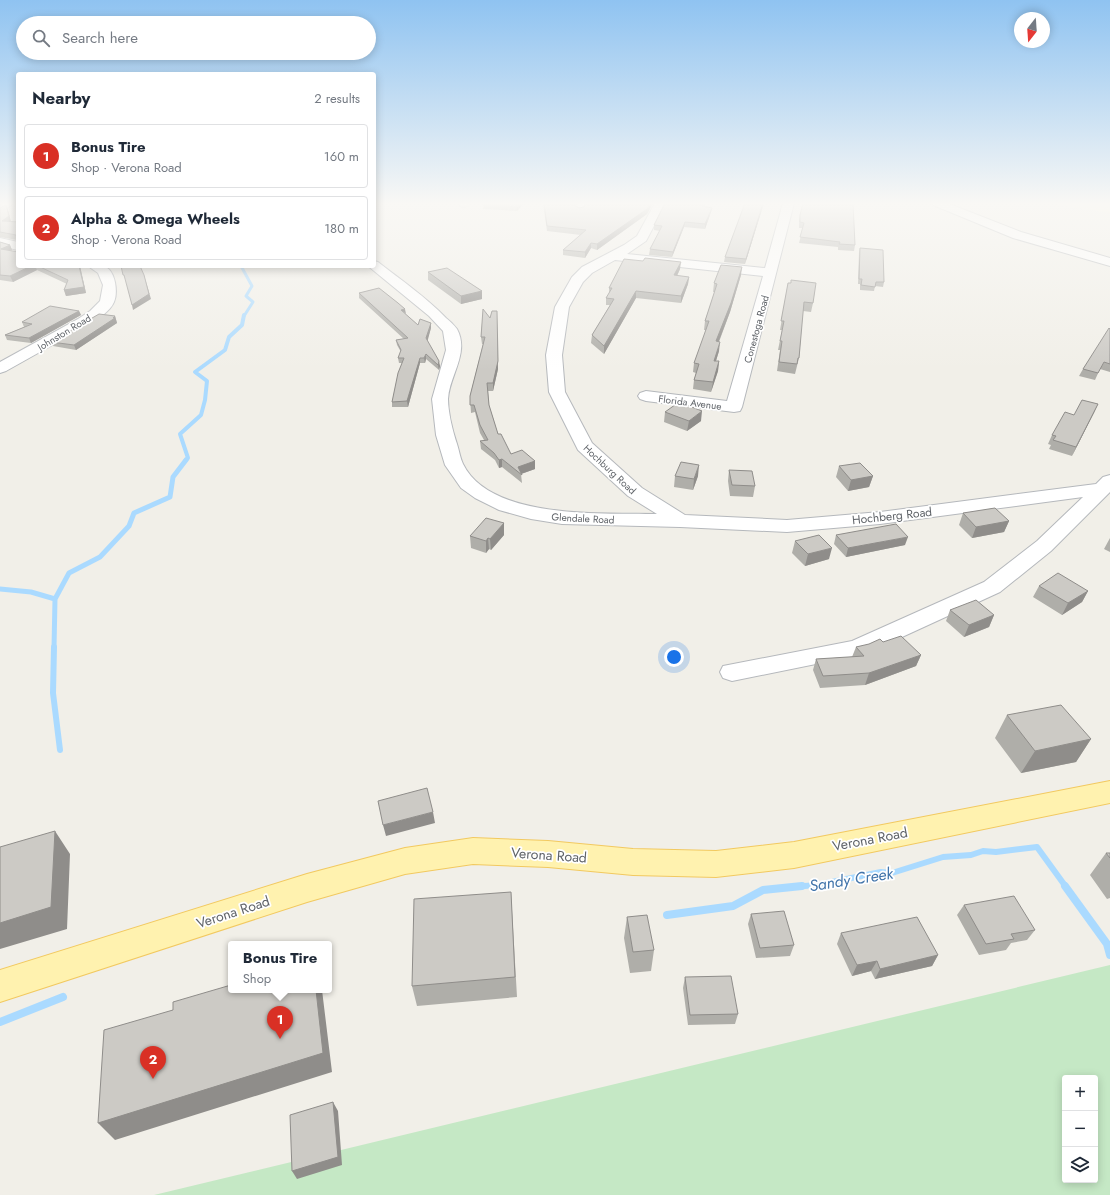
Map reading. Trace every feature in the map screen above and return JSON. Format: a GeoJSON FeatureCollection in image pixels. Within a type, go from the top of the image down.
{"type":"FeatureCollection","features":[{"type":"Feature","properties":{"kind":"main road","name":"Verona Road"},"geometry":{"type":"LineString","coordinates":[[0,986],[307,888],[405,861],[473,851],[548,854],[633,862],[716,864],[794,855],[1110,792]]}},
{"type":"Feature","properties":{"kind":"street","name":"Hochburg Road"},"geometry":{"type":"LineString","coordinates":[[609,259],[588,270],[576,280],[562,307],[554,355],[557,392],[584,446],[635,492],[680,521]]}},
{"type":"Feature","properties":{"kind":"street"},"geometry":{"type":"LineString","coordinates":[[641,259],[771,272]]}},
{"type":"Feature","properties":{"kind":"street","name":"Conestoga Road"},"geometry":{"type":"LineString","coordinates":[[734,407],[774,259]]}},
{"type":"Feature","properties":{"kind":"street"},"geometry":{"type":"LineString","coordinates":[[1099,259],[1110,262]]}},
{"type":"Feature","properties":{"kind":"street","name":"Johnston Road"},"geometry":{"type":"LineString","coordinates":[[0,368],[83,322],[107,302],[110,284],[103,271],[98,268]]}},
{"type":"Feature","properties":{"kind":"street","name":"Glendale Road"},"geometry":{"type":"LineString","coordinates":[[376,268],[434,313],[450,330],[454,350],[440,399],[445,435],[454,465],[468,484],[482,494],[506,506],[531,513],[562,518],[680,521]]}},
{"type":"Feature","properties":{"kind":"street","name":"Florida Avenue"},"geometry":{"type":"LineString","coordinates":[[646,396],[734,407]]}},
{"type":"Feature","properties":{"kind":"street","name":"Hochberg Road"},"geometry":{"type":"LineString","coordinates":[[680,521],[786,526],[880,518],[1106,485]]}},
{"type":"Feature","properties":{"kind":"street","name":"Hochberg Road"},"geometry":{"type":"LineString","coordinates":[[732,672],[857,648],[992,587],[1044,546],[1106,485]]}},
{"type":"Feature","properties":{"kind":"green space"},"geometry":{"type":"Polygon","coordinates":[[[1110,965],[1110,1195],[154,1195],[1110,965]]]}},
{"type":"Feature","properties":{"kind":"building"},"geometry":{"type":"Polygon","coordinates":[[[0,259],[16,259],[16,268],[27,268],[10,276],[0,275],[0,259]]]}},
{"type":"Feature","properties":{"kind":"building"},"geometry":{"type":"Polygon","coordinates":[[[624,259],[643,261],[644,259],[652,259],[681,262],[674,275],[689,277],[681,296],[636,291],[604,346],[592,335],[614,299],[606,298],[612,288],[609,288],[624,259]]]}},
{"type":"Feature","properties":{"kind":"building"},"geometry":{"type":"Polygon","coordinates":[[[860,259],[883,259],[884,282],[876,282],[875,287],[861,285],[862,279],[859,279],[860,259]]]}},
{"type":"Feature","properties":{"kind":"building"},"geometry":{"type":"Polygon","coordinates":[[[721,265],[742,267],[731,303],[716,341],[720,342],[714,361],[719,361],[713,382],[694,380],[699,364],[694,363],[709,321],[705,321],[717,284],[714,283],[721,265]]]}},
{"type":"Feature","properties":{"kind":"building"},"geometry":{"type":"Polygon","coordinates":[[[42,268],[79,268],[84,287],[64,290],[68,280],[42,268]]]}},
{"type":"Feature","properties":{"kind":"building"},"geometry":{"type":"Polygon","coordinates":[[[121,268],[141,268],[149,294],[132,305],[121,268]]]}},
{"type":"Feature","properties":{"kind":"building"},"geometry":{"type":"Polygon","coordinates":[[[447,268],[482,291],[461,296],[428,272],[447,268]]]}},
{"type":"Feature","properties":{"kind":"building"},"geometry":{"type":"Polygon","coordinates":[[[791,280],[816,283],[813,303],[804,302],[799,358],[797,364],[779,362],[782,341],[780,341],[784,321],[781,321],[788,283],[791,283],[791,280]]]}},
{"type":"Feature","properties":{"kind":"building"},"geometry":{"type":"Polygon","coordinates":[[[379,288],[405,309],[401,310],[418,325],[420,319],[431,323],[426,338],[439,361],[438,365],[426,354],[424,358],[420,358],[407,401],[392,402],[398,373],[404,358],[398,358],[401,350],[396,340],[408,338],[359,293],[379,288]]]}},
{"type":"Feature","properties":{"kind":"building"},"geometry":{"type":"Polygon","coordinates":[[[50,306],[79,311],[29,338],[5,335],[32,324],[22,322],[50,306]]]}},
{"type":"Feature","properties":{"kind":"building"},"geometry":{"type":"Polygon","coordinates":[[[483,309],[490,318],[492,311],[497,311],[498,361],[493,383],[487,383],[489,405],[498,434],[501,434],[511,454],[522,450],[535,461],[518,467],[522,475],[502,459],[499,460],[494,453],[480,441],[488,440],[480,425],[474,405],[470,405],[470,396],[485,337],[481,337],[483,309]]]}},
{"type":"Feature","properties":{"kind":"building"},"geometry":{"type":"Polygon","coordinates":[[[99,314],[115,316],[113,318],[115,318],[74,345],[51,342],[99,314]]]}},
{"type":"Feature","properties":{"kind":"building"},"geometry":{"type":"Polygon","coordinates":[[[1109,328],[1110,364],[1104,362],[1098,373],[1083,369],[1109,328]]]}},
{"type":"Feature","properties":{"kind":"building"},"geometry":{"type":"Polygon","coordinates":[[[1082,400],[1098,404],[1076,447],[1053,440],[1056,436],[1052,435],[1065,412],[1074,415],[1082,400]]]}},
{"type":"Feature","properties":{"kind":"building"},"geometry":{"type":"Polygon","coordinates":[[[679,402],[702,411],[689,421],[665,412],[679,402]]]}},
{"type":"Feature","properties":{"kind":"building"},"geometry":{"type":"Polygon","coordinates":[[[681,462],[699,465],[694,479],[675,476],[681,462]]]}},
{"type":"Feature","properties":{"kind":"building"},"geometry":{"type":"Polygon","coordinates":[[[860,463],[873,476],[851,480],[839,466],[860,463]]]}},
{"type":"Feature","properties":{"kind":"building"},"geometry":{"type":"Polygon","coordinates":[[[729,470],[752,471],[755,486],[732,485],[729,470]]]}},
{"type":"Feature","properties":{"kind":"building"},"geometry":{"type":"Polygon","coordinates":[[[995,508],[1009,521],[976,527],[963,513],[995,508]]]}},
{"type":"Feature","properties":{"kind":"building"},"geometry":{"type":"Polygon","coordinates":[[[486,518],[504,523],[490,539],[488,538],[486,541],[470,536],[486,518]]]}},
{"type":"Feature","properties":{"kind":"building"},"geometry":{"type":"Polygon","coordinates":[[[896,524],[908,537],[848,548],[836,535],[896,524]]]}},
{"type":"Feature","properties":{"kind":"building"},"geometry":{"type":"Polygon","coordinates":[[[819,535],[832,548],[808,554],[795,541],[819,535]]]}},
{"type":"Feature","properties":{"kind":"building"},"geometry":{"type":"Polygon","coordinates":[[[1058,573],[1088,591],[1068,603],[1039,586],[1058,573]]]}},
{"type":"Feature","properties":{"kind":"building"},"geometry":{"type":"Polygon","coordinates":[[[976,600],[994,615],[969,625],[950,610],[976,600]]]}},
{"type":"Feature","properties":{"kind":"building"},"geometry":{"type":"Polygon","coordinates":[[[901,636],[921,655],[869,673],[823,676],[816,659],[864,656],[856,647],[869,644],[880,639],[883,642],[901,636]]]}},
{"type":"Feature","properties":{"kind":"building"},"geometry":{"type":"Polygon","coordinates":[[[1061,705],[1091,739],[1035,751],[1007,715],[1061,705]]]}},
{"type":"Feature","properties":{"kind":"building"},"geometry":{"type":"Polygon","coordinates":[[[427,788],[433,812],[383,825],[378,801],[427,788]]]}},
{"type":"Feature","properties":{"kind":"building"},"geometry":{"type":"Polygon","coordinates":[[[55,831],[51,907],[0,923],[0,847],[55,831]]]}},
{"type":"Feature","properties":{"kind":"building"},"geometry":{"type":"Polygon","coordinates":[[[511,892],[515,977],[412,986],[414,899],[511,892]]]}},
{"type":"Feature","properties":{"kind":"building"},"geometry":{"type":"Polygon","coordinates":[[[1014,896],[1035,930],[1011,934],[1014,939],[986,944],[964,905],[1014,896]]]}},
{"type":"Feature","properties":{"kind":"building"},"geometry":{"type":"Polygon","coordinates":[[[784,911],[794,945],[760,948],[751,914],[784,911]]]}},
{"type":"Feature","properties":{"kind":"building"},"geometry":{"type":"Polygon","coordinates":[[[647,915],[654,950],[633,952],[627,917],[647,915]]]}},
{"type":"Feature","properties":{"kind":"building"},"geometry":{"type":"Polygon","coordinates":[[[917,917],[938,955],[880,969],[877,961],[857,965],[841,933],[917,917]]]}},
{"type":"Feature","properties":{"kind":"building"},"geometry":{"type":"Polygon","coordinates":[[[731,976],[738,1014],[690,1015],[685,977],[731,976]]]}},
{"type":"Feature","properties":{"kind":"building"},"geometry":{"type":"Polygon","coordinates":[[[228,986],[228,993],[316,993],[323,1053],[98,1123],[104,1030],[173,1010],[173,1002],[228,986]]]}},
{"type":"Feature","properties":{"kind":"building"},"geometry":{"type":"Polygon","coordinates":[[[333,1102],[338,1157],[292,1171],[290,1115],[333,1102]]]}},
{"type":"Feature","properties":{"kind":"waterway"},"geometry":{"type":"LineString","coordinates":[[242,268],[252,286],[246,296],[253,302],[244,316]]}},
{"type":"Feature","properties":{"kind":"waterway"},"geometry":{"type":"LineString","coordinates":[[186,460],[188,458],[180,434],[201,415],[205,400],[207,381],[195,372],[225,350],[229,337],[242,325],[244,315]]}},
{"type":"Feature","properties":{"kind":"waterway"},"geometry":{"type":"LineString","coordinates":[[55,599],[69,573],[100,557],[129,526],[134,513],[170,497],[173,477],[186,460]]}},
{"type":"Feature","properties":{"kind":"waterway"},"geometry":{"type":"LineString","coordinates":[[0,589],[31,592],[55,599]]}},
{"type":"Feature","properties":{"kind":"waterway"},"geometry":{"type":"LineString","coordinates":[[54,648],[55,599]]}},
{"type":"Feature","properties":{"kind":"waterway"},"geometry":{"type":"LineString","coordinates":[[54,647],[53,693],[60,750]]}},
{"type":"Feature","properties":{"kind":"waterway","name":"Sandy Creek"},"geometry":{"type":"LineString","coordinates":[[793,887],[817,885],[881,872],[892,873],[943,857],[971,855],[983,851],[996,852],[1037,847],[1066,887]]}},
{"type":"Feature","properties":{"kind":"waterway","name":"Sandy Creek"},"geometry":{"type":"LineString","coordinates":[[793,887],[802,886]]}},
{"type":"Feature","properties":{"kind":"waterway"},"geometry":{"type":"LineString","coordinates":[[1065,886],[1107,944],[1110,955]]}},
{"type":"Feature","properties":{"kind":"waterway","name":"Sandy Creek"},"geometry":{"type":"LineString","coordinates":[[667,915],[733,906],[763,890],[793,887]]}},
{"type":"Feature","properties":{"kind":"waterway","name":"Sandy Creek"},"geometry":{"type":"LineString","coordinates":[[0,1022],[63,997]]}},
{"type":"Feature","properties":{"kind":"place","name":"Bonus Tire"},"geometry":{"type":"Point","coordinates":[280,1039]}},
{"type":"Feature","properties":{"kind":"place","name":"Alpha & Omega Wheels"},"geometry":{"type":"Point","coordinates":[153,1079]}}]}
